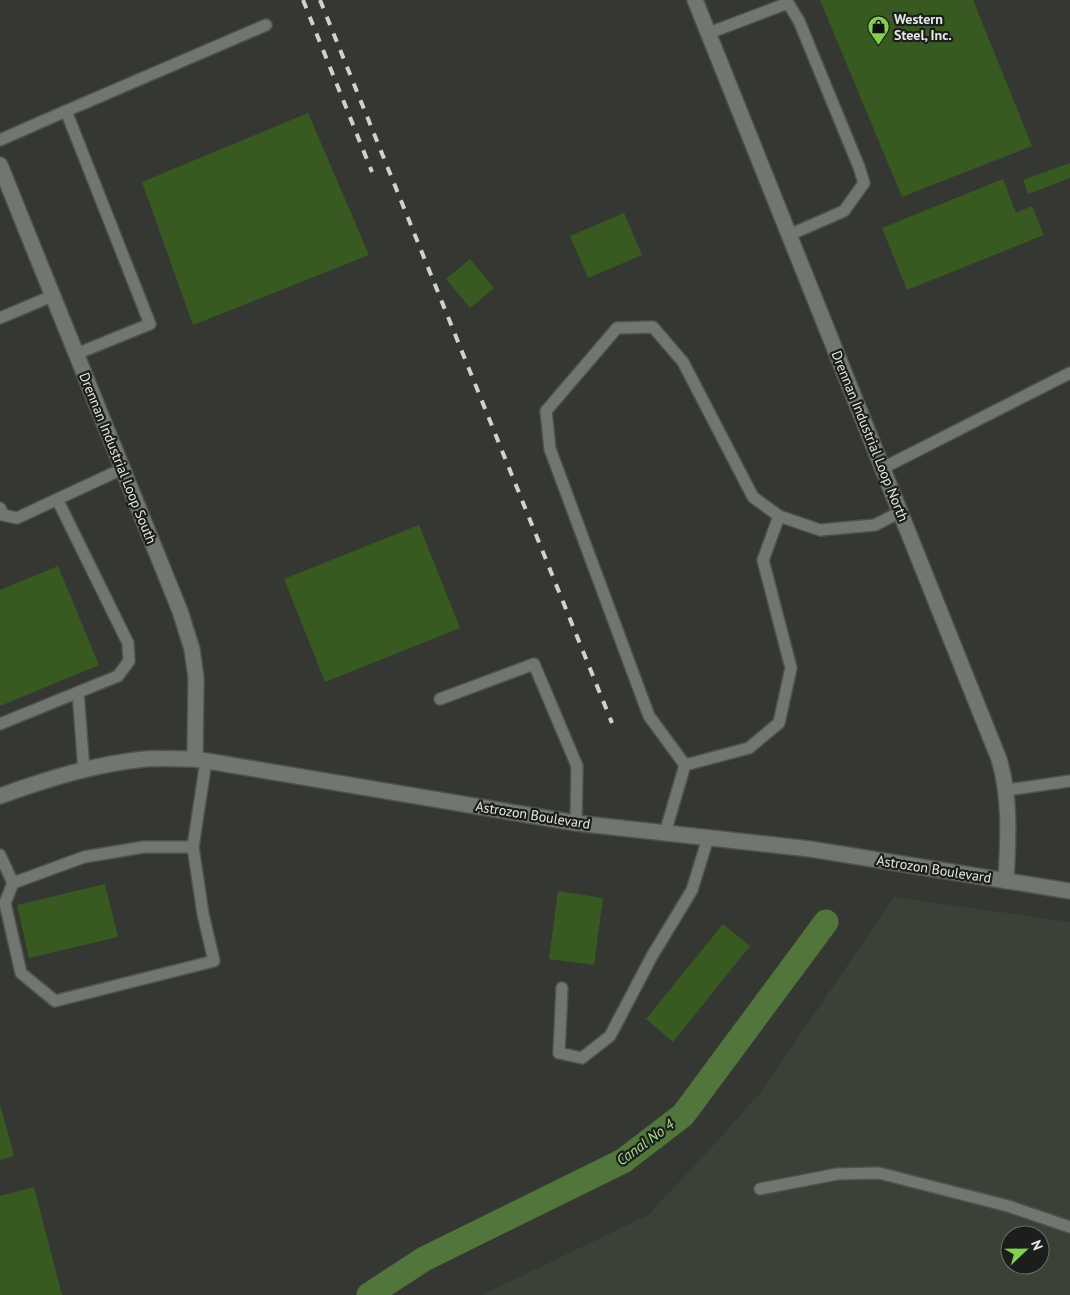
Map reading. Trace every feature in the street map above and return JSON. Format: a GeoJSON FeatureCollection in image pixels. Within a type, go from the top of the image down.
{"type":"FeatureCollection","features":[{"type":"Feature","properties":{"kind":"street","name":"Drennan Industrial Loop North"},"geometry":{"type":"LineString","coordinates":[[695,0],[999,759],[1009,806],[1006,881]]}},
{"type":"Feature","properties":{"kind":"street","name":"Drennan Industrial Loop South"},"geometry":{"type":"LineString","coordinates":[[0,165],[5,190],[52,296],[180,612],[192,649],[196,678],[201,760]]}},
{"type":"Feature","properties":{"kind":"street","name":"Astrozon Boulevard"},"geometry":{"type":"LineString","coordinates":[[0,796],[56,776],[84,770],[146,759],[201,760],[576,823],[810,849],[1070,891]]}},
{"type":"Feature","properties":{"kind":"lane"},"geometry":{"type":"LineString","coordinates":[[709,33],[788,2],[799,21],[864,183],[844,211],[789,235]]}},
{"type":"Feature","properties":{"kind":"lane"},"geometry":{"type":"LineString","coordinates":[[0,140],[266,25]]}},
{"type":"Feature","properties":{"kind":"lane"},"geometry":{"type":"LineString","coordinates":[[66,111],[150,324],[76,354]]}},
{"type":"Feature","properties":{"kind":"lane"},"geometry":{"type":"LineString","coordinates":[[0,318],[52,296]]}},
{"type":"Feature","properties":{"kind":"lane"},"geometry":{"type":"LineString","coordinates":[[685,765],[649,716],[550,449],[546,411],[617,328],[653,327],[683,362],[753,497],[780,516],[820,530],[875,525],[900,512]]}},
{"type":"Feature","properties":{"kind":"lane"},"geometry":{"type":"LineString","coordinates":[[883,468],[1070,373]]}},
{"type":"Feature","properties":{"kind":"lane"},"geometry":{"type":"LineString","coordinates":[[0,508],[3,514],[17,518],[122,469]]}},
{"type":"Feature","properties":{"kind":"lane"},"geometry":{"type":"LineString","coordinates":[[0,724],[118,676],[129,661],[128,643],[57,499]]}},
{"type":"Feature","properties":{"kind":"lane"},"geometry":{"type":"LineString","coordinates":[[685,765],[749,748],[779,723],[791,668],[763,560],[780,516]]}},
{"type":"Feature","properties":{"kind":"lane"},"geometry":{"type":"LineString","coordinates":[[440,699],[534,664],[577,766],[576,823]]}},
{"type":"Feature","properties":{"kind":"lane"},"geometry":{"type":"LineString","coordinates":[[78,692],[84,770]]}},
{"type":"Feature","properties":{"kind":"lane"},"geometry":{"type":"LineString","coordinates":[[0,855],[13,883],[5,903],[21,973],[55,1001],[214,961],[203,914],[193,847],[201,760]]}},
{"type":"Feature","properties":{"kind":"lane"},"geometry":{"type":"LineString","coordinates":[[665,833],[685,765]]}},
{"type":"Feature","properties":{"kind":"lane"},"geometry":{"type":"LineString","coordinates":[[1007,790],[1070,781]]}},
{"type":"Feature","properties":{"kind":"lane"},"geometry":{"type":"LineString","coordinates":[[562,988],[559,1053],[582,1058],[610,1036],[652,956],[692,890],[708,838]]}},
{"type":"Feature","properties":{"kind":"lane"},"geometry":{"type":"LineString","coordinates":[[13,883],[84,857],[144,848],[193,847]]}},
{"type":"Feature","properties":{"kind":"lane"},"geometry":{"type":"LineString","coordinates":[[760,1189],[837,1174],[879,1174],[1008,1206],[1070,1227]]}},
{"type":"Feature","properties":{"kind":"shaded area"},"geometry":{"type":"Polygon","coordinates":[[[894,897],[1070,922],[1070,1295],[482,1295],[648,1215],[761,1092],[894,897]]]}},
{"type":"Feature","properties":{"kind":"building"},"geometry":{"type":"Polygon","coordinates":[[[820,0],[973,0],[1032,146],[902,197],[820,0]]]}},
{"type":"Feature","properties":{"kind":"building"},"geometry":{"type":"Polygon","coordinates":[[[308,113],[369,255],[193,325],[142,182],[308,113]]]}},
{"type":"Feature","properties":{"kind":"building"},"geometry":{"type":"Polygon","coordinates":[[[1070,163],[1070,178],[1028,194],[1023,180],[1070,163]]]}},
{"type":"Feature","properties":{"kind":"building"},"geometry":{"type":"Polygon","coordinates":[[[1003,179],[1016,213],[1032,206],[1044,235],[907,290],[882,228],[1003,179]]]}},
{"type":"Feature","properties":{"kind":"building"},"geometry":{"type":"Polygon","coordinates":[[[624,213],[642,255],[588,278],[570,236],[624,213]]]}},
{"type":"Feature","properties":{"kind":"building"},"geometry":{"type":"Polygon","coordinates":[[[470,259],[494,288],[470,308],[446,279],[470,259]]]}},
{"type":"Feature","properties":{"kind":"building"},"geometry":{"type":"Polygon","coordinates":[[[419,525],[460,628],[325,682],[284,579],[419,525]]]}},
{"type":"Feature","properties":{"kind":"building"},"geometry":{"type":"Polygon","coordinates":[[[58,566],[99,665],[0,706],[0,590],[58,566]]]}},
{"type":"Feature","properties":{"kind":"building"},"geometry":{"type":"Polygon","coordinates":[[[105,884],[118,937],[29,958],[17,905],[105,884]]]}},
{"type":"Feature","properties":{"kind":"building"},"geometry":{"type":"Polygon","coordinates":[[[558,891],[603,898],[594,965],[549,959],[558,891]]]}},
{"type":"Feature","properties":{"kind":"building"},"geometry":{"type":"Polygon","coordinates":[[[723,924],[750,946],[673,1042],[646,1019],[723,924]]]}},
{"type":"Feature","properties":{"kind":"building"},"geometry":{"type":"Polygon","coordinates":[[[0,1104],[14,1156],[0,1160],[0,1104]]]}},
{"type":"Feature","properties":{"kind":"building"},"geometry":{"type":"Polygon","coordinates":[[[34,1187],[62,1295],[0,1295],[0,1196],[34,1187]]]}},
{"type":"Feature","properties":{"kind":"waterway","name":"Canal No 4"},"geometry":{"type":"LineString","coordinates":[[369,1295],[424,1259],[623,1161],[683,1115],[826,922]]}},
{"type":"Feature","properties":{"kind":"railway"},"geometry":{"type":"LineString","coordinates":[[303,0],[372,172]]}},
{"type":"Feature","properties":{"kind":"railway"},"geometry":{"type":"LineString","coordinates":[[320,0],[612,723]]}},
{"type":"Feature","properties":{"kind":"place","name":"Western Steel, Inc."},"geometry":{"type":"Point","coordinates":[878,46]}}]}
